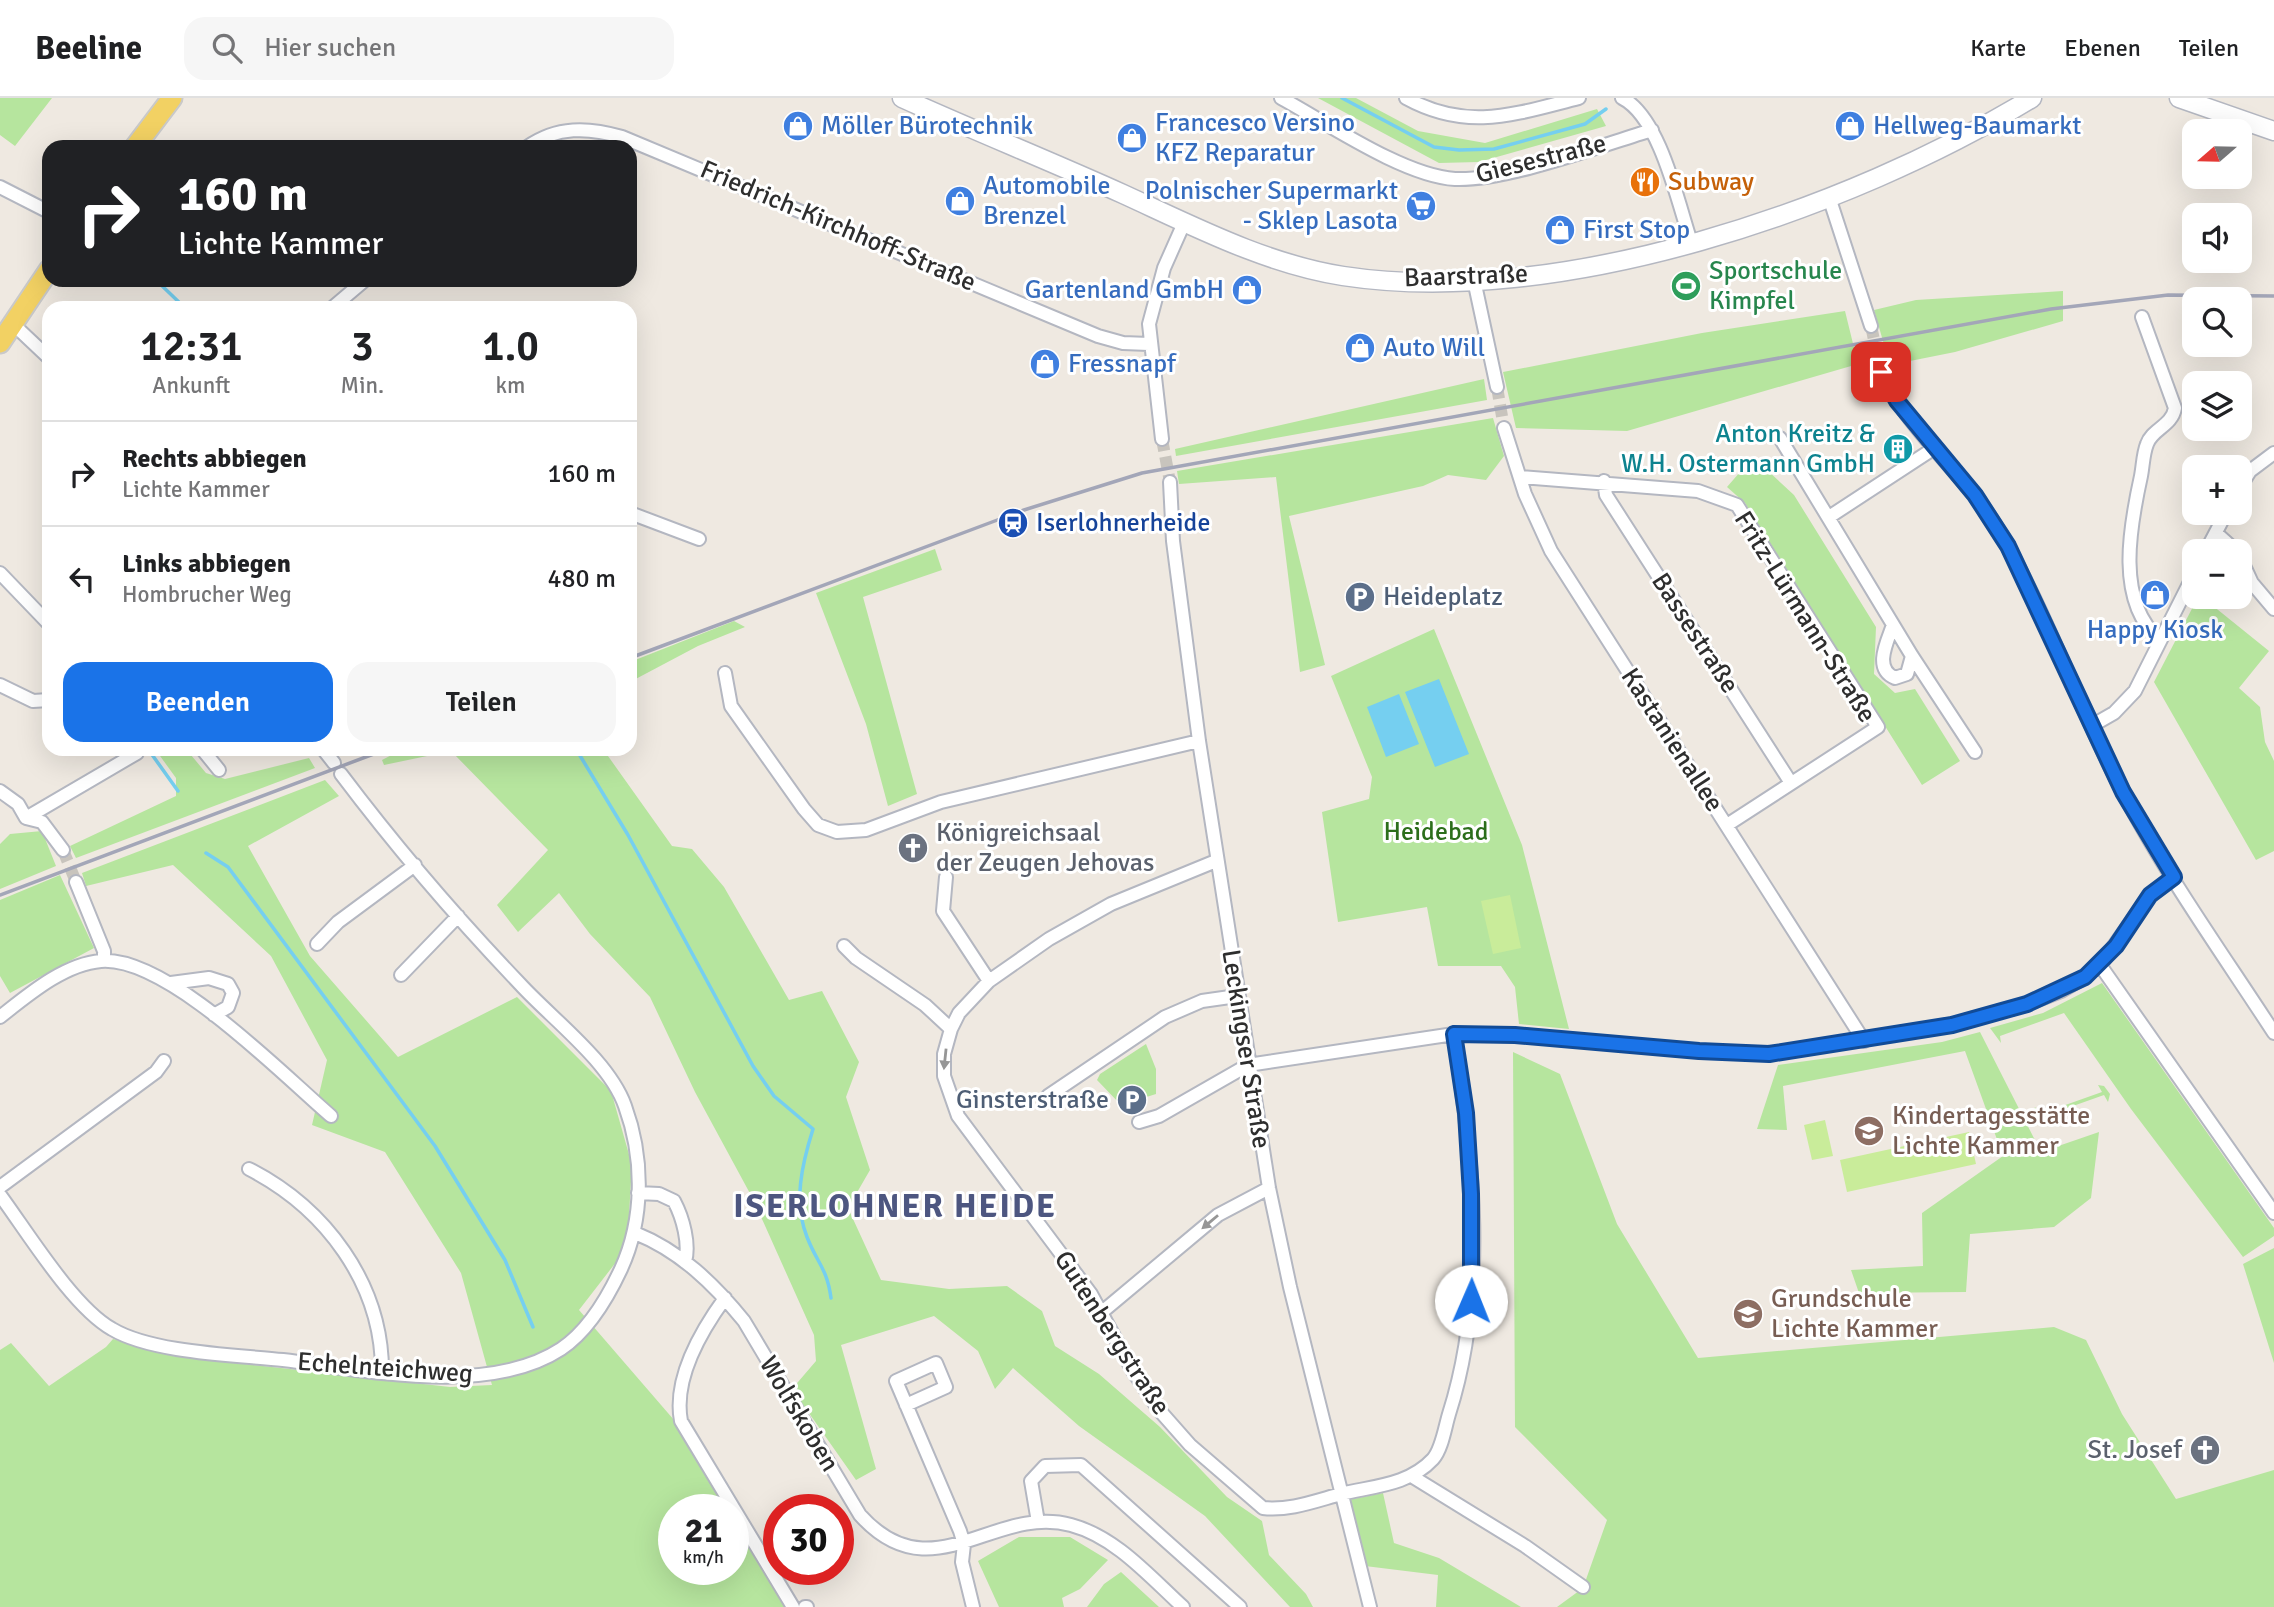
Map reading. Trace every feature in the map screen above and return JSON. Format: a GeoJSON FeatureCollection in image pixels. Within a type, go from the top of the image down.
{"type":"FeatureCollection","features":[{"type":"Feature","properties":{"kind":"main road"},"geometry":{"type":"LineString","coordinates":[[140,140],[172,98]]}},
{"type":"Feature","properties":{"kind":"main road","name":"Baarstraße"},"geometry":{"type":"LineString","coordinates":[[902,98],[1184,223],[1256,251],[1342,276],[1474,280],[1577,268],[1691,242],[1829,197],[1917,159],[2032,98]]}},
{"type":"Feature","properties":{"kind":"main road"},"geometry":{"type":"LineString","coordinates":[[2179,98],[2274,131]]}},
{"type":"Feature","properties":{"kind":"main road"},"geometry":{"type":"LineString","coordinates":[[0,343],[42,280]]}},
{"type":"Feature","properties":{"kind":"street","name":"Giesestraße"},"geometry":{"type":"LineString","coordinates":[[1280,98],[1405,166],[1453,178],[1506,173],[1652,130]]}},
{"type":"Feature","properties":{"kind":"street","name":"Giesestraße"},"geometry":{"type":"LineString","coordinates":[[1406,98],[1430,111],[1481,119],[1579,98]]}},
{"type":"Feature","properties":{"kind":"street","name":"Giesestraße"},"geometry":{"type":"LineString","coordinates":[[1622,98],[1637,108],[1652,130],[1691,242]]}},
{"type":"Feature","properties":{"kind":"street","name":"Friedrich-Kirchhoff-Straße"},"geometry":{"type":"LineString","coordinates":[[539,140],[546,136],[585,128],[629,140]]}},
{"type":"Feature","properties":{"kind":"street","name":"Friedrich-Kirchhoff-Straße"},"geometry":{"type":"LineString","coordinates":[[637,143],[1098,336],[1123,343],[1149,344]]}},
{"type":"Feature","properties":{"kind":"street"},"geometry":{"type":"LineString","coordinates":[[0,187],[42,208]]}},
{"type":"Feature","properties":{"kind":"street"},"geometry":{"type":"LineString","coordinates":[[1829,197],[1871,326]]}},
{"type":"Feature","properties":{"kind":"street"},"geometry":{"type":"LineString","coordinates":[[1162,439],[1149,344],[1152,306],[1184,223]]}},
{"type":"Feature","properties":{"kind":"street"},"geometry":{"type":"LineString","coordinates":[[1474,280],[1497,387]]}},
{"type":"Feature","properties":{"kind":"street"},"geometry":{"type":"LineString","coordinates":[[340,301],[357,287]]}},
{"type":"Feature","properties":{"kind":"street"},"geometry":{"type":"LineString","coordinates":[[2142,317],[2175,408],[2174,417],[2147,442],[2130,542],[2135,594],[2148,630],[2160,640]]}},
{"type":"Feature","properties":{"kind":"street"},"geometry":{"type":"LineString","coordinates":[[13,324],[42,351]]}},
{"type":"Feature","properties":{"kind":"street"},"geometry":{"type":"LineString","coordinates":[[1877,353],[1885,383],[1981,503],[2014,556],[2123,792],[2274,1033]]}},
{"type":"Feature","properties":{"kind":"street","name":"Kastanienallee"},"geometry":{"type":"LineString","coordinates":[[1504,428],[1551,551],[1864,1041]]}},
{"type":"Feature","properties":{"kind":"street"},"geometry":{"type":"LineString","coordinates":[[1780,438],[1912,656],[1975,752]]}},
{"type":"Feature","properties":{"kind":"street"},"geometry":{"type":"LineString","coordinates":[[1829,517],[1936,447]]}},
{"type":"Feature","properties":{"kind":"street"},"geometry":{"type":"LineString","coordinates":[[2252,470],[2274,453]]}},
{"type":"Feature","properties":{"kind":"street","name":"Fritz-Lürmann-Straße"},"geometry":{"type":"LineString","coordinates":[[1521,477],[1604,481],[1699,491],[1737,505],[1878,727],[1727,825]]}},
{"type":"Feature","properties":{"kind":"street","name":"Bassestraße"},"geometry":{"type":"LineString","coordinates":[[1604,481],[1606,495],[1791,783]]}},
{"type":"Feature","properties":{"kind":"street","name":"Leckingser Straße"},"geometry":{"type":"LineString","coordinates":[[1170,482],[1173,541],[1199,741],[1269,1188],[1370,1607]]}},
{"type":"Feature","properties":{"kind":"street"},"geometry":{"type":"LineString","coordinates":[[637,516],[699,539]]}},
{"type":"Feature","properties":{"kind":"street"},"geometry":{"type":"LineString","coordinates":[[2213,539],[2220,525]]}},
{"type":"Feature","properties":{"kind":"street"},"geometry":{"type":"LineString","coordinates":[[2216,533],[2223,539]]}},
{"type":"Feature","properties":{"kind":"street"},"geometry":{"type":"LineString","coordinates":[[0,573],[42,617]]}},
{"type":"Feature","properties":{"kind":"street"},"geometry":{"type":"LineString","coordinates":[[2252,583],[2274,609]]}},
{"type":"Feature","properties":{"kind":"street"},"geometry":{"type":"LineString","coordinates":[[2093,725],[2114,713],[2135,691],[2182,597]]}},
{"type":"Feature","properties":{"kind":"street"},"geometry":{"type":"LineString","coordinates":[[1893,625],[1882,666],[1888,675],[1895,678],[1907,674],[1912,656]]}},
{"type":"Feature","properties":{"kind":"street"},"geometry":{"type":"LineString","coordinates":[[724,673],[731,706],[804,809],[818,825],[837,832],[866,830],[941,802],[1199,741]]}},
{"type":"Feature","properties":{"kind":"street"},"geometry":{"type":"LineString","coordinates":[[0,685],[33,701],[42,700]]}},
{"type":"Feature","properties":{"kind":"street"},"geometry":{"type":"LineString","coordinates":[[26,818],[132,756]]}},
{"type":"Feature","properties":{"kind":"street"},"geometry":{"type":"LineString","coordinates":[[208,756],[219,769]]}},
{"type":"Feature","properties":{"kind":"street","name":"Echelnteichweg"},"geometry":{"type":"LineString","coordinates":[[0,1195],[71,1290],[111,1329],[191,1350],[382,1371],[485,1375],[539,1361],[563,1348],[584,1329],[614,1284],[635,1233],[638,1162],[632,1129],[615,1085],[458,916],[328,756]]}},
{"type":"Feature","properties":{"kind":"street"},"geometry":{"type":"LineString","coordinates":[[0,791],[18,804],[26,818],[42,822],[63,850]]}},
{"type":"Feature","properties":{"kind":"street","name":"Gutenbergstraße"},"geometry":{"type":"LineString","coordinates":[[1216,861],[1205,863],[1098,911],[1049,939],[989,981],[959,1013],[951,1029],[943,1065],[949,1098],[958,1116],[1102,1312],[1133,1371],[1160,1411],[1190,1445],[1253,1501],[1263,1508],[1275,1509],[1413,1477]]}},
{"type":"Feature","properties":{"kind":"street"},"geometry":{"type":"LineString","coordinates":[[317,944],[338,922],[415,865]]}},
{"type":"Feature","properties":{"kind":"street"},"geometry":{"type":"LineString","coordinates":[[946,877],[943,911],[989,981]]}},
{"type":"Feature","properties":{"kind":"street"},"geometry":{"type":"LineString","coordinates":[[1139,1122],[1159,1116],[1248,1065],[1454,1034],[1515,1035],[1699,1051],[1769,1054],[1952,1025],[2027,1004],[2061,991],[2100,965],[2150,895],[2174,877]]}},
{"type":"Feature","properties":{"kind":"street"},"geometry":{"type":"LineString","coordinates":[[76,882],[104,951],[104,960]]}},
{"type":"Feature","properties":{"kind":"street"},"geometry":{"type":"LineString","coordinates":[[401,975],[458,916]]}},
{"type":"Feature","properties":{"kind":"street"},"geometry":{"type":"LineString","coordinates":[[844,946],[856,958],[925,1005],[951,1029]]}},
{"type":"Feature","properties":{"kind":"street"},"geometry":{"type":"LineString","coordinates":[[0,1017],[52,980],[80,966],[104,960],[138,968],[171,984],[214,1015],[331,1116]]}},
{"type":"Feature","properties":{"kind":"street"},"geometry":{"type":"LineString","coordinates":[[2100,965],[2274,1213]]}},
{"type":"Feature","properties":{"kind":"street"},"geometry":{"type":"LineString","coordinates":[[171,984],[209,978],[228,984],[233,993],[228,1007],[214,1015]]}},
{"type":"Feature","properties":{"kind":"street"},"geometry":{"type":"LineString","coordinates":[[1048,1096],[1166,1017],[1202,1001],[1237,996]]}},
{"type":"Feature","properties":{"kind":"street"},"geometry":{"type":"LineString","coordinates":[[1454,1034],[1469,1149],[1471,1325],[1457,1389],[1436,1456],[1413,1477],[1525,1546],[1583,1587]]}},
{"type":"Feature","properties":{"kind":"street"},"geometry":{"type":"LineString","coordinates":[[0,1186],[156,1072],[164,1061]]}},
{"type":"Feature","properties":{"kind":"street"},"geometry":{"type":"LineString","coordinates":[[249,1169],[274,1182],[299,1200],[347,1255],[375,1314],[382,1351],[382,1371]]}},
{"type":"Feature","properties":{"kind":"street"},"geometry":{"type":"LineString","coordinates":[[1102,1312],[1218,1215],[1269,1188]]}},
{"type":"Feature","properties":{"kind":"street"},"geometry":{"type":"LineString","coordinates":[[638,1193],[659,1194],[674,1201],[682,1220],[688,1252],[685,1262]]}},
{"type":"Feature","properties":{"kind":"street","name":"Wolfskoben"},"geometry":{"type":"LineString","coordinates":[[635,1233],[651,1240],[707,1278],[744,1321],[870,1525],[901,1545],[924,1550],[964,1544],[1038,1522],[1069,1524],[1090,1531],[1112,1544],[1183,1607]]}},
{"type":"Feature","properties":{"kind":"street"},"geometry":{"type":"LineString","coordinates":[[725,1298],[707,1324],[682,1385],[679,1396],[681,1421],[793,1607]]}},
{"type":"Feature","properties":{"kind":"street"},"geometry":{"type":"LineString","coordinates":[[906,1405],[964,1544],[962,1562],[973,1607]]}},
{"type":"Feature","properties":{"kind":"street"},"geometry":{"type":"LineString","coordinates":[[1038,1522],[1031,1481],[1045,1466],[1081,1465],[1240,1607]]}},
{"type":"Feature","properties":{"kind":"green space"},"geometry":{"type":"Polygon","coordinates":[[[0,98],[52,98],[15,146],[0,135],[0,98]]]}},
{"type":"Feature","properties":{"kind":"green space"},"geometry":{"type":"Polygon","coordinates":[[[1318,98],[1356,98],[1418,131],[1485,143],[1597,109],[1606,126],[1479,162],[1439,163],[1318,98]]]}},
{"type":"Feature","properties":{"kind":"green space"},"geometry":{"type":"Polygon","coordinates":[[[2063,291],[2063,321],[1955,352],[1890,365],[1874,310],[1916,300],[2063,291]]]}},
{"type":"Feature","properties":{"kind":"green space"},"geometry":{"type":"Polygon","coordinates":[[[1845,311],[1858,364],[1627,431],[1516,428],[1503,372],[1702,333],[1845,311]]]}},
{"type":"Feature","properties":{"kind":"green space"},"geometry":{"type":"Polygon","coordinates":[[[1484,379],[1487,400],[1176,456],[1175,449],[1484,379]]]}},
{"type":"Feature","properties":{"kind":"green space"},"geometry":{"type":"Polygon","coordinates":[[[1493,418],[1504,456],[1486,480],[1448,475],[1423,486],[1289,516],[1325,665],[1300,672],[1276,477],[1179,484],[1177,471],[1493,418]]]}},
{"type":"Feature","properties":{"kind":"green space"},"geometry":{"type":"Polygon","coordinates":[[[1753,457],[1794,495],[1876,627],[1874,674],[1895,693],[1915,689],[1960,761],[1922,785],[1745,503],[1727,487],[1753,457]]]}},
{"type":"Feature","properties":{"kind":"green space"},"geometry":{"type":"Polygon","coordinates":[[[935,549],[942,570],[863,597],[917,794],[888,806],[866,724],[816,593],[935,549]]]}},
{"type":"Feature","properties":{"kind":"green space"},"geometry":{"type":"Polygon","coordinates":[[[2192,609],[2217,609],[2269,651],[2239,688],[2260,707],[2265,742],[2274,761],[2274,851],[2256,860],[2154,682],[2192,609]]]}},
{"type":"Feature","properties":{"kind":"green space"},"geometry":{"type":"Polygon","coordinates":[[[734,621],[745,627],[698,646],[637,678],[637,659],[734,621]]]}},
{"type":"Feature","properties":{"kind":"green space","name":"Heidebad"},"geometry":{"type":"Polygon","coordinates":[[[1434,629],[1522,845],[1569,1029],[1519,1024],[1515,987],[1501,966],[1438,966],[1427,907],[1338,922],[1322,812],[1369,799],[1372,777],[1331,676],[1434,629]]]}},
{"type":"Feature","properties":{"kind":"green space"},"geometry":{"type":"Polygon","coordinates":[[[160,756],[192,756],[206,773],[225,779],[309,758],[315,768],[76,858],[70,846],[176,796],[176,778],[160,756]]]}},
{"type":"Feature","properties":{"kind":"green space"},"geometry":{"type":"Polygon","coordinates":[[[390,756],[427,756],[384,765],[382,760],[390,756]]]}},
{"type":"Feature","properties":{"kind":"green space"},"geometry":{"type":"Polygon","coordinates":[[[456,756],[608,756],[672,846],[692,849],[724,887],[789,1000],[822,991],[859,1062],[846,1097],[870,1170],[848,1208],[881,1280],[949,1289],[1007,1286],[1042,1311],[1055,1346],[1099,1374],[1160,1427],[1227,1497],[1262,1521],[1269,1555],[1306,1594],[1313,1607],[1290,1607],[1205,1516],[1079,1426],[1013,1368],[995,1389],[978,1351],[934,1316],[841,1345],[876,1469],[856,1480],[792,1389],[816,1361],[814,1335],[753,1199],[695,1092],[650,997],[590,934],[559,893],[518,932],[497,905],[548,850],[456,756]]]}},
{"type":"Feature","properties":{"kind":"green space"},"geometry":{"type":"Polygon","coordinates":[[[325,780],[339,796],[248,846],[310,956],[398,1057],[517,997],[611,1091],[632,1165],[627,1248],[579,1310],[674,1420],[719,1494],[658,1494],[658,1585],[749,1585],[749,1543],[763,1566],[763,1585],[775,1585],[788,1607],[0,1607],[0,1350],[11,1343],[49,1386],[106,1347],[113,1339],[173,1356],[450,1387],[492,1385],[461,1273],[385,1152],[312,1125],[327,1060],[271,956],[173,865],[86,886],[82,873],[325,780]]]}},
{"type":"Feature","properties":{"kind":"green space"},"geometry":{"type":"Polygon","coordinates":[[[42,831],[56,866],[0,889],[0,844],[10,834],[42,831]]]}},
{"type":"Feature","properties":{"kind":"green space"},"geometry":{"type":"Polygon","coordinates":[[[60,875],[94,948],[10,993],[0,976],[0,900],[60,875]]]}},
{"type":"Feature","properties":{"kind":"green space"},"geometry":{"type":"Polygon","coordinates":[[[1510,895],[1521,948],[1493,954],[1481,901],[1510,895]]]}},
{"type":"Feature","properties":{"kind":"green space"},"geometry":{"type":"Polygon","coordinates":[[[2102,983],[2274,1228],[2274,1236],[2243,1257],[2131,1109],[2064,1013],[2000,1036],[2001,1043],[1990,1028],[2043,1013],[2102,983]]]}},
{"type":"Feature","properties":{"kind":"green space"},"geometry":{"type":"Polygon","coordinates":[[[1980,1032],[2041,1152],[2099,1132],[2091,1198],[2054,1227],[1970,1234],[1966,1292],[1859,1293],[1851,1270],[1923,1266],[1922,1213],[2003,1156],[1965,1051],[1783,1086],[1787,1130],[1757,1129],[1778,1065],[1942,1042],[1980,1032]]]}},
{"type":"Feature","properties":{"kind":"green space"},"geometry":{"type":"Polygon","coordinates":[[[1146,1044],[1156,1069],[1156,1094],[1121,1105],[1097,1080],[1100,1074],[1146,1044]]]}},
{"type":"Feature","properties":{"kind":"green space"},"geometry":{"type":"Polygon","coordinates":[[[1513,1052],[1560,1074],[1617,1224],[1698,1358],[2054,1327],[2086,1340],[2122,1414],[2176,1499],[2274,1470],[2274,1607],[1557,1607],[1583,1588],[1607,1520],[1515,1427],[1513,1052]]]}},
{"type":"Feature","properties":{"kind":"green space"},"geometry":{"type":"Polygon","coordinates":[[[2098,1085],[2104,1086],[2110,1094],[2108,1102],[2104,1095],[2042,1117],[2045,1124],[2038,1123],[2033,1113],[2035,1107],[2040,1114],[2102,1092],[2098,1085]]]}},
{"type":"Feature","properties":{"kind":"green space"},"geometry":{"type":"Polygon","coordinates":[[[1825,1120],[1833,1156],[1812,1160],[1804,1125],[1825,1120]]]}},
{"type":"Feature","properties":{"kind":"green space"},"geometry":{"type":"Polygon","coordinates":[[[1969,1132],[1976,1164],[1847,1192],[1840,1160],[1969,1132]]]}},
{"type":"Feature","properties":{"kind":"green space"},"geometry":{"type":"Polygon","coordinates":[[[2274,1248],[2274,1363],[2243,1264],[2274,1248]]]}},
{"type":"Feature","properties":{"kind":"green space"},"geometry":{"type":"Polygon","coordinates":[[[1383,1493],[1394,1543],[1439,1558],[1521,1607],[1436,1607],[1438,1575],[1365,1566],[1348,1500],[1383,1493]]]}},
{"type":"Feature","properties":{"kind":"green space"},"geometry":{"type":"Polygon","coordinates":[[[1019,1537],[1070,1537],[1108,1560],[1080,1589],[1062,1598],[1064,1607],[999,1607],[978,1561],[1019,1537]]]}},
{"type":"Feature","properties":{"kind":"green space"},"geometry":{"type":"Polygon","coordinates":[[[1121,1572],[1159,1607],[1087,1607],[1104,1584],[1121,1572]]]}},
{"type":"Feature","properties":{"kind":"water"},"geometry":{"type":"Polygon","coordinates":[[[1439,679],[1469,754],[1435,767],[1405,692],[1439,679]]]}},
{"type":"Feature","properties":{"kind":"water"},"geometry":{"type":"Polygon","coordinates":[[[1399,694],[1419,744],[1386,757],[1367,707],[1399,694]]]}},
{"type":"Feature","properties":{"kind":"waterway"},"geometry":{"type":"LineString","coordinates":[[1342,98],[1434,147],[1459,150],[1494,149],[1585,124],[1606,109]]}},
{"type":"Feature","properties":{"kind":"waterway"},"geometry":{"type":"LineString","coordinates":[[163,287],[178,301]]}},
{"type":"Feature","properties":{"kind":"waterway"},"geometry":{"type":"LineString","coordinates":[[153,756],[178,791]]}},
{"type":"Feature","properties":{"kind":"waterway"},"geometry":{"type":"LineString","coordinates":[[580,756],[628,835],[753,1066],[774,1096],[813,1129],[805,1156],[800,1210],[807,1237],[824,1272],[831,1298]]}},
{"type":"Feature","properties":{"kind":"waterway"},"geometry":{"type":"LineString","coordinates":[[206,853],[228,867],[435,1146],[505,1260],[533,1327]]}},
{"type":"Feature","properties":{"kind":"tunnel"},"geometry":{"type":"LineString","coordinates":[[1871,326],[1877,353]]}},
{"type":"Feature","properties":{"kind":"tunnel"},"geometry":{"type":"LineString","coordinates":[[1497,387],[1504,428]]}},
{"type":"Feature","properties":{"kind":"tunnel"},"geometry":{"type":"LineString","coordinates":[[1162,439],[1170,482]]}},
{"type":"Feature","properties":{"kind":"tunnel"},"geometry":{"type":"LineString","coordinates":[[63,850],[76,882]]}},
{"type":"Feature","properties":{"kind":"railway"},"geometry":{"type":"LineString","coordinates":[[637,655],[1024,510],[1142,473],[2051,309],[2168,295],[2274,296]]}},
{"type":"Feature","properties":{"kind":"railway"},"geometry":{"type":"LineString","coordinates":[[0,895],[368,756]]}},
{"type":"Feature","properties":{"kind":"place","name":"Möller Bürotechnik"},"geometry":{"type":"Point","coordinates":[798,126]}},
{"type":"Feature","properties":{"kind":"place","name":"Hellweg-Baumarkt"},"geometry":{"type":"Point","coordinates":[1850,126]}},
{"type":"Feature","properties":{"kind":"place","name":"Francesco Versino KFZ Reparatur"},"geometry":{"type":"Point","coordinates":[1132,138]}},
{"type":"Feature","properties":{"kind":"place","name":"Subway"},"geometry":{"type":"Point","coordinates":[1645,182]}},
{"type":"Feature","properties":{"kind":"place","name":"Automobile Brenzel"},"geometry":{"type":"Point","coordinates":[960,201]}},
{"type":"Feature","properties":{"kind":"place","name":"Polnischer Supermarkt - Sklep Lasota"},"geometry":{"type":"Point","coordinates":[1421,206]}},
{"type":"Feature","properties":{"kind":"place","name":"First Stop"},"geometry":{"type":"Point","coordinates":[1560,230]}},
{"type":"Feature","properties":{"kind":"place","name":"Sportschule Kimpfel"},"geometry":{"type":"Point","coordinates":[1686,286]}},
{"type":"Feature","properties":{"kind":"place","name":"Gartenland GmbH"},"geometry":{"type":"Point","coordinates":[1247,290]}},
{"type":"Feature","properties":{"kind":"place","name":"Auto Will"},"geometry":{"type":"Point","coordinates":[1360,348]}},
{"type":"Feature","properties":{"kind":"place","name":"Fressnapf"},"geometry":{"type":"Point","coordinates":[1045,364]}},
{"type":"Feature","properties":{"kind":"place","name":"Anton Kreitz & W.H. Ostermann GmbH"},"geometry":{"type":"Point","coordinates":[1898,449]}},
{"type":"Feature","properties":{"kind":"place","name":"Iserlohnerheide"},"geometry":{"type":"Point","coordinates":[1013,523]}},
{"type":"Feature","properties":{"kind":"place","name":"Happy Kiosk"},"geometry":{"type":"Point","coordinates":[2155,595]}},
{"type":"Feature","properties":{"kind":"place","name":"Heideplatz"},"geometry":{"type":"Point","coordinates":[1360,597]}},
{"type":"Feature","properties":{"kind":"place","name":"Königreichsaal der Zeugen Jehovas"},"geometry":{"type":"Point","coordinates":[913,848]}},
{"type":"Feature","properties":{"kind":"place","name":"Ginsterstraße"},"geometry":{"type":"Point","coordinates":[1132,1100]}},
{"type":"Feature","properties":{"kind":"place","name":"Kindertagesstätte Lichte Kammer"},"geometry":{"type":"Point","coordinates":[1869,1131]}},
{"type":"Feature","properties":{"kind":"place","name":"Grundschule Lichte Kammer"},"geometry":{"type":"Point","coordinates":[1748,1314]}},
{"type":"Feature","properties":{"kind":"place","name":"St. Josef"},"geometry":{"type":"Point","coordinates":[2205,1450]}},
{"type":"Feature","properties":{"kind":"district","name":"ISERLOHNER HEIDE"},"geometry":{"type":"Point","coordinates":[895,1206]}},
{"type":"Feature","properties":{"kind":"route"},"geometry":{"type":"LineString","coordinates":[[1471,1301],[1471,1194],[1466,1113],[1454,1034],[1596,1040],[1699,1051],[1769,1054],[1952,1025],[2027,1004],[2061,991],[2085,977],[2100,965],[2116,946],[2150,895],[2174,877],[2123,792],[2020,567],[1993,520],[1897,401],[1881,372]]}}]}
